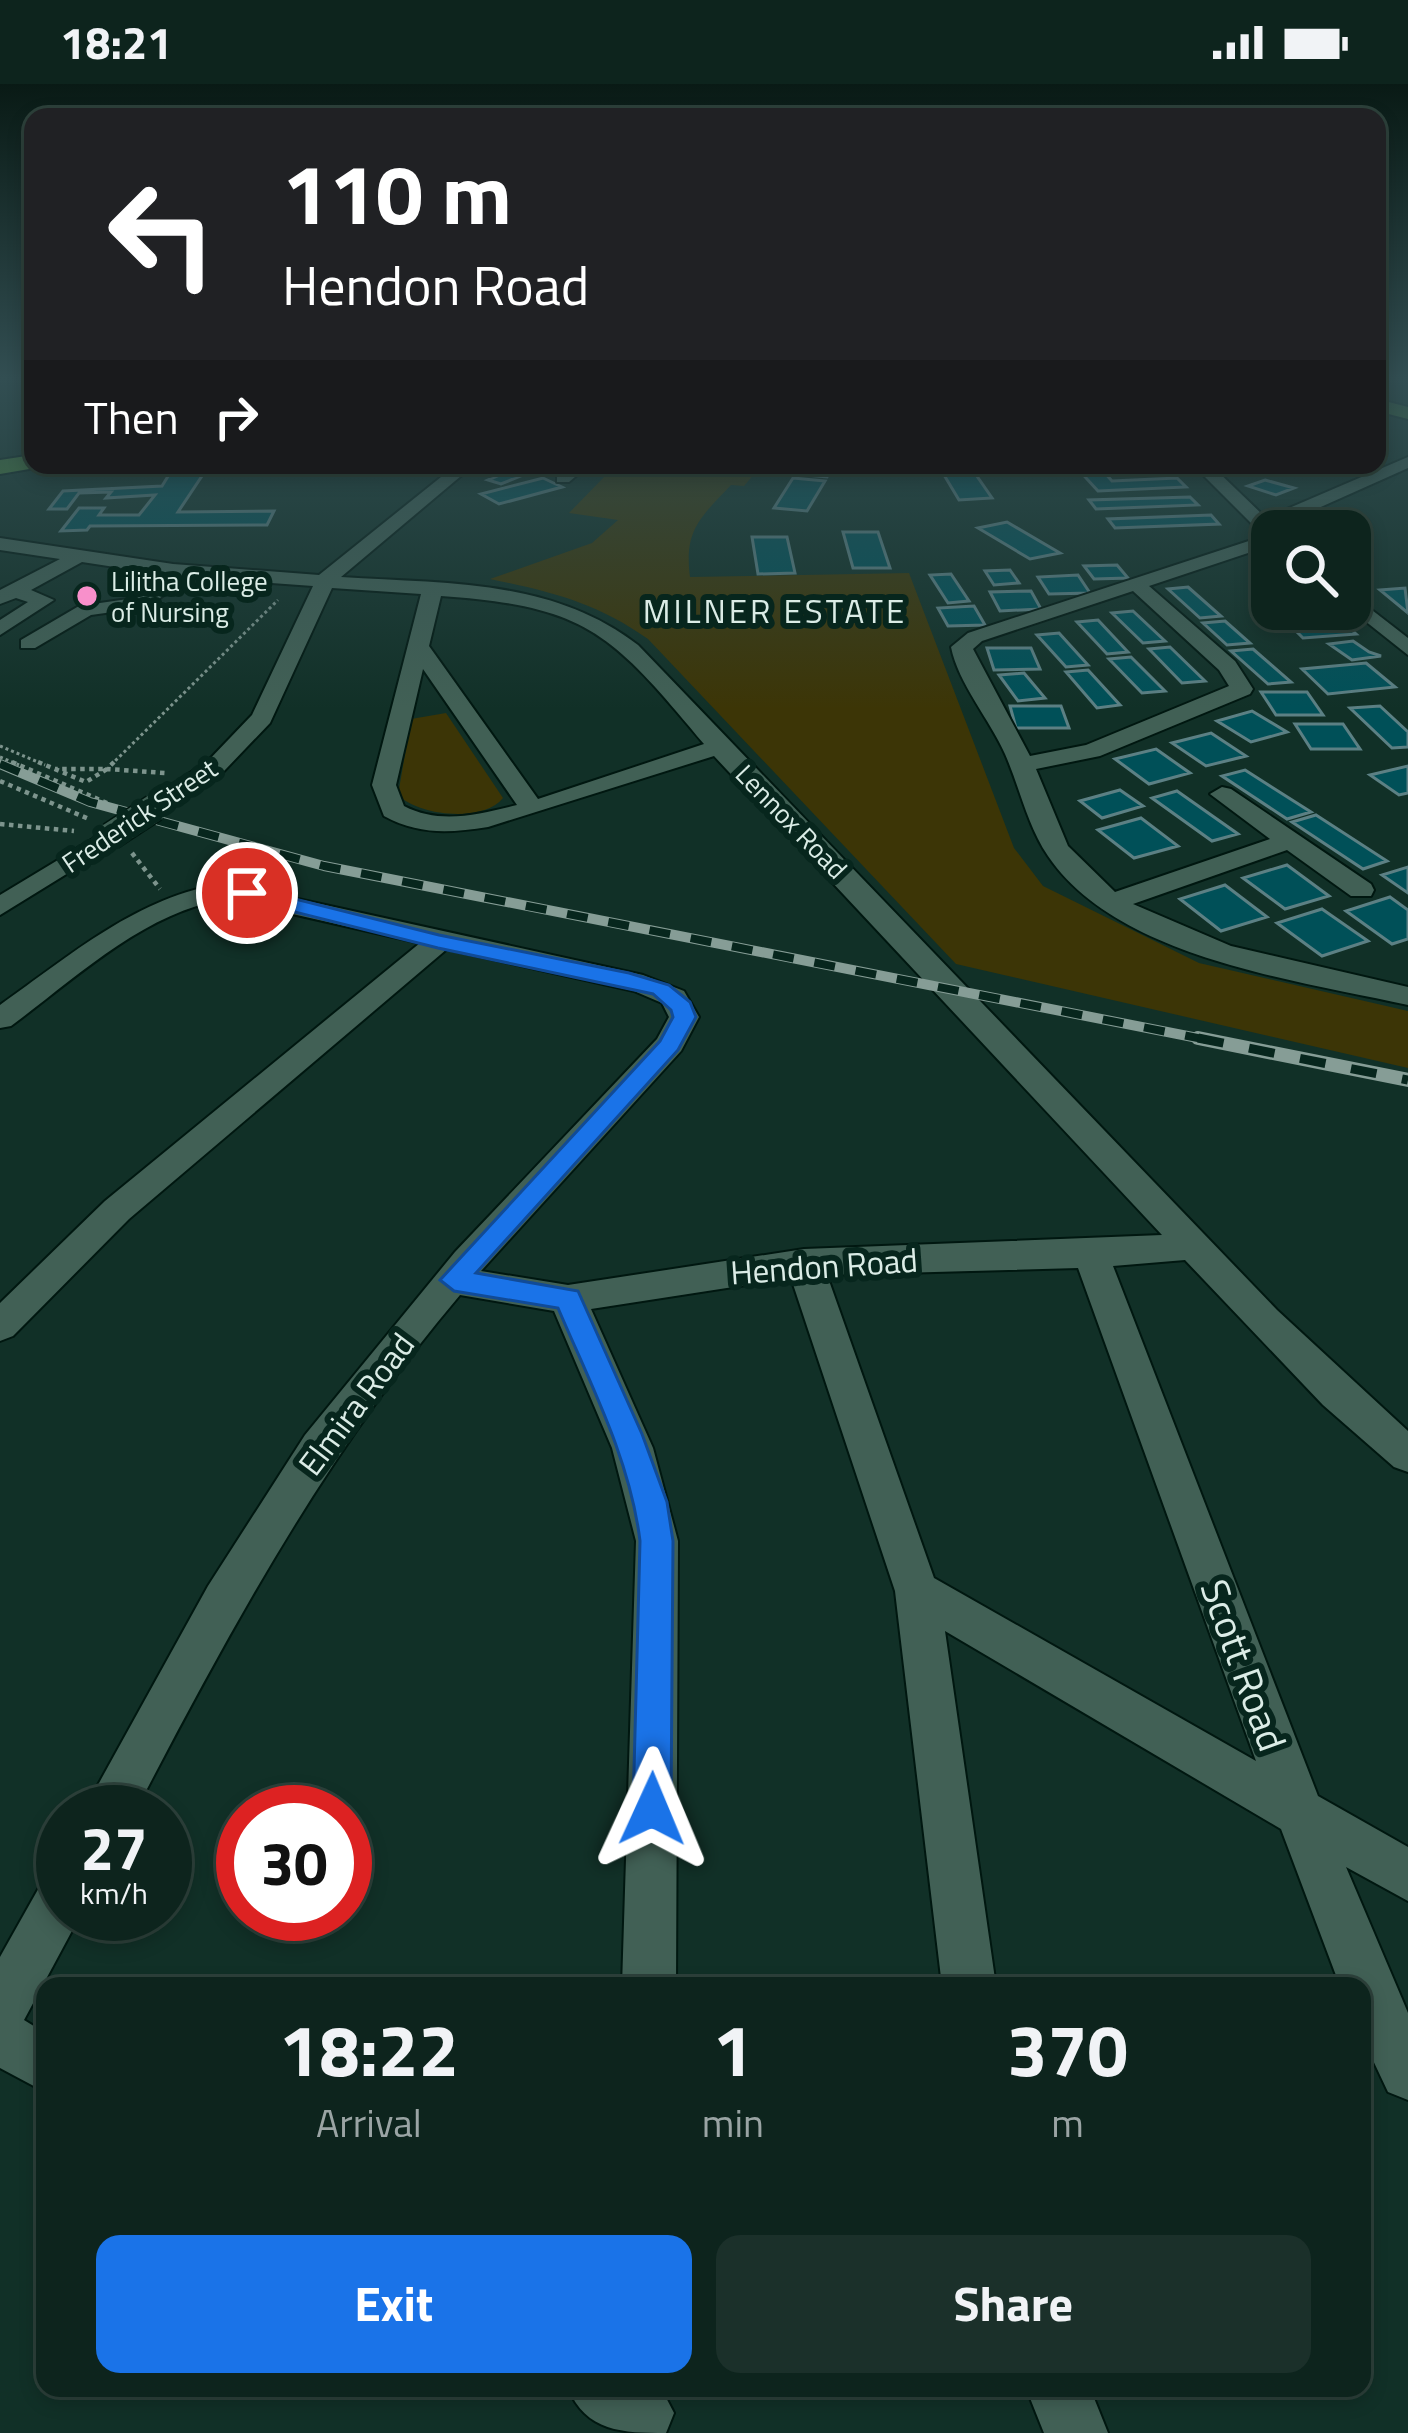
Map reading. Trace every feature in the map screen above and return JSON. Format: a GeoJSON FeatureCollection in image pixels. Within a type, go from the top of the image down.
{"type":"FeatureCollection","features":[{"type":"Feature","properties":{"kind":"street"},"geometry":{"type":"LineString","coordinates":[[326,579],[436,490]]}},
{"type":"Feature","properties":{"kind":"street"},"geometry":{"type":"LineString","coordinates":[[1226,490],[1251,515]]}},
{"type":"Feature","properties":{"kind":"street"},"geometry":{"type":"LineString","coordinates":[[1314,510],[1354,490]]}},
{"type":"Feature","properties":{"kind":"street"},"geometry":{"type":"LineString","coordinates":[[1251,540],[1138,586],[975,637],[962,646],[1064,861],[1114,901],[1148,922],[1214,950],[1408,995]]}},
{"type":"Feature","properties":{"kind":"street","name":"Lennox Road"},"geometry":{"type":"LineString","coordinates":[[0,544],[184,571],[542,599],[583,613],[644,661],[719,747],[1337,1394],[1408,1455]]}},
{"type":"Feature","properties":{"kind":"street"},"geometry":{"type":"LineString","coordinates":[[6,595],[79,556]]}},
{"type":"Feature","properties":{"kind":"street"},"geometry":{"type":"LineString","coordinates":[[28,644],[86,610],[141,603],[184,571]]}},
{"type":"Feature","properties":{"kind":"street","name":"Frederick Street"},"geometry":{"type":"LineString","coordinates":[[0,907],[217,766],[262,718],[326,579]]}},
{"type":"Feature","properties":{"kind":"street"},"geometry":{"type":"LineString","coordinates":[[1022,766],[1092,751],[1242,688],[1227,666],[1138,586]]}},
{"type":"Feature","properties":{"kind":"street"},"geometry":{"type":"LineString","coordinates":[[433,587],[384,784],[388,802],[412,819],[453,825],[496,820],[719,747]]}},
{"type":"Feature","properties":{"kind":"street"},"geometry":{"type":"LineString","coordinates":[[0,629],[44,600],[6,595]]}},
{"type":"Feature","properties":{"kind":"street"},"geometry":{"type":"LineString","coordinates":[[1371,617],[1408,649]]}},
{"type":"Feature","properties":{"kind":"street"},"geometry":{"type":"LineString","coordinates":[[416,644],[532,808]]}},
{"type":"Feature","properties":{"kind":"street"},"geometry":{"type":"LineString","coordinates":[[1222,794],[1361,890]]}},
{"type":"Feature","properties":{"kind":"street"},"geometry":{"type":"LineString","coordinates":[[1114,901],[1288,841]]}},
{"type":"Feature","properties":{"kind":"street"},"geometry":{"type":"LineString","coordinates":[[0,1018],[169,903],[207,891],[247,893],[438,942]]}},
{"type":"Feature","properties":{"kind":"street"},"geometry":{"type":"LineString","coordinates":[[0,1325],[117,1210],[438,942]]}},
{"type":"Feature","properties":{"kind":"street","name":"Elmira Road"},"geometry":{"type":"LineString","coordinates":[[123,1785],[270,1523],[352,1402],[454,1280],[670,1044],[684,1017],[682,1007],[661,990],[438,942]]}},
{"type":"Feature","properties":{"kind":"street","name":"Hendon Road"},"geometry":{"type":"LineString","coordinates":[[454,1280],[568,1299],[804,1262],[1091,1254],[1197,1246]]}},
{"type":"Feature","properties":{"kind":"street","name":"Scott Road"},"geometry":{"type":"LineString","coordinates":[[1091,1254],[1363,1977]]}},
{"type":"Feature","properties":{"kind":"street"},"geometry":{"type":"LineString","coordinates":[[804,1262],[916,1591],[968,1977]]}},
{"type":"Feature","properties":{"kind":"street"},"geometry":{"type":"LineString","coordinates":[[568,1299],[637,1462],[651,1502],[657,1541],[649,1977]]}},
{"type":"Feature","properties":{"kind":"street"},"geometry":{"type":"LineString","coordinates":[[916,1591],[1408,1874]]}},
{"type":"Feature","properties":{"kind":"street"},"geometry":{"type":"LineString","coordinates":[[0,2012],[38,1941]]}},
{"type":"Feature","properties":{"kind":"street","name":"Scott Road"},"geometry":{"type":"LineString","coordinates":[[1371,1996],[1408,2072]]}},
{"type":"Feature","properties":{"kind":"street"},"geometry":{"type":"LineString","coordinates":[[0,2038],[36,2059]]}},
{"type":"Feature","properties":{"kind":"street"},"geometry":{"type":"LineString","coordinates":[[1062,2397],[1076,2433]]}},
{"type":"Feature","properties":{"kind":"path"},"geometry":{"type":"LineString","coordinates":[[0,746],[86,782],[107,769],[297,578]]}},
{"type":"Feature","properties":{"kind":"path"},"geometry":{"type":"LineString","coordinates":[[0,757],[119,808]]}},
{"type":"Feature","properties":{"kind":"path"},"geometry":{"type":"LineString","coordinates":[[55,769],[153,771]]}},
{"type":"Feature","properties":{"kind":"path"},"geometry":{"type":"LineString","coordinates":[[0,781],[113,837],[169,903]]}},
{"type":"Feature","properties":{"kind":"path"},"geometry":{"type":"LineString","coordinates":[[0,824],[113,837]]}},
{"type":"Feature","properties":{"kind":"shaded area"},"geometry":{"type":"Polygon","coordinates":[[[592,490],[727,490],[692,536],[690,577],[909,573],[1014,848],[1043,886],[1199,963],[1408,1011],[1408,1068],[956,964],[648,639],[572,600],[490,579],[592,543],[618,520],[569,513],[592,490]]]}},
{"type":"Feature","properties":{"kind":"shaded area"},"geometry":{"type":"Polygon","coordinates":[[[446,713],[503,798],[494,806],[451,814],[420,808],[398,795],[411,719],[446,713]]]}},
{"type":"Feature","properties":{"kind":"building"},"geometry":{"type":"Polygon","coordinates":[[[193,490],[178,512],[274,511],[267,525],[90,526],[61,531],[79,508],[104,508],[99,515],[139,515],[155,495],[106,498],[111,492],[79,493],[67,509],[49,509],[63,491],[193,490]]]}},
{"type":"Feature","properties":{"kind":"building"},"geometry":{"type":"Polygon","coordinates":[[[498,490],[552,490],[499,504],[481,494],[498,490]]]}},
{"type":"Feature","properties":{"kind":"building"},"geometry":{"type":"Polygon","coordinates":[[[786,490],[820,490],[807,511],[774,508],[786,490]]]}},
{"type":"Feature","properties":{"kind":"building"},"geometry":{"type":"Polygon","coordinates":[[[953,490],[986,490],[992,498],[959,500],[953,490]]]}},
{"type":"Feature","properties":{"kind":"building"},"geometry":{"type":"Polygon","coordinates":[[[1190,497],[1198,505],[1096,509],[1089,500],[1190,497]]]}},
{"type":"Feature","properties":{"kind":"building"},"geometry":{"type":"Polygon","coordinates":[[[1211,515],[1219,524],[1115,528],[1108,519],[1211,515]]]}},
{"type":"Feature","properties":{"kind":"building"},"geometry":{"type":"Polygon","coordinates":[[[1007,522],[1060,553],[1030,559],[978,528],[1007,522]]]}},
{"type":"Feature","properties":{"kind":"building"},"geometry":{"type":"Polygon","coordinates":[[[843,532],[878,532],[890,568],[853,568],[843,532]]]}},
{"type":"Feature","properties":{"kind":"building"},"geometry":{"type":"Polygon","coordinates":[[[752,537],[787,537],[795,573],[758,574],[752,537]]]}},
{"type":"Feature","properties":{"kind":"building"},"geometry":{"type":"Polygon","coordinates":[[[1117,565],[1128,578],[1094,579],[1084,566],[1117,565]]]}},
{"type":"Feature","properties":{"kind":"building"},"geometry":{"type":"Polygon","coordinates":[[[1010,570],[1019,583],[994,585],[985,571],[1010,570]]]}},
{"type":"Feature","properties":{"kind":"building"},"geometry":{"type":"Polygon","coordinates":[[[951,574],[969,601],[948,603],[930,575],[951,574]]]}},
{"type":"Feature","properties":{"kind":"building"},"geometry":{"type":"Polygon","coordinates":[[[1078,575],[1090,593],[1049,594],[1038,577],[1078,575]]]}},
{"type":"Feature","properties":{"kind":"building"},"geometry":{"type":"Polygon","coordinates":[[[1188,587],[1221,616],[1200,618],[1168,589],[1188,587]]]}},
{"type":"Feature","properties":{"kind":"building"},"geometry":{"type":"Polygon","coordinates":[[[1405,588],[1408,613],[1380,590],[1405,588]]]}},
{"type":"Feature","properties":{"kind":"building"},"geometry":{"type":"Polygon","coordinates":[[[1031,591],[1041,609],[1000,611],[990,592],[1031,591]]]}},
{"type":"Feature","properties":{"kind":"building"},"geometry":{"type":"Polygon","coordinates":[[[974,606],[985,625],[948,626],[938,608],[974,606]]]}},
{"type":"Feature","properties":{"kind":"building"},"geometry":{"type":"Polygon","coordinates":[[[1133,611],[1165,641],[1143,643],[1112,613],[1133,611]]]}},
{"type":"Feature","properties":{"kind":"building"},"geometry":{"type":"Polygon","coordinates":[[[1098,620],[1128,652],[1107,654],[1077,622],[1098,620]]]}},
{"type":"Feature","properties":{"kind":"building"},"geometry":{"type":"Polygon","coordinates":[[[1225,621],[1250,643],[1227,645],[1203,623],[1225,621]]]}},
{"type":"Feature","properties":{"kind":"building"},"geometry":{"type":"Polygon","coordinates":[[[1295,630],[1352,630],[1356,634],[1303,638],[1295,630]]]}},
{"type":"Feature","properties":{"kind":"building"},"geometry":{"type":"Polygon","coordinates":[[[1059,633],[1088,665],[1066,667],[1037,635],[1059,633]]]}},
{"type":"Feature","properties":{"kind":"building"},"geometry":{"type":"Polygon","coordinates":[[[1353,641],[1381,656],[1352,660],[1329,644],[1353,641]]]}},
{"type":"Feature","properties":{"kind":"building"},"geometry":{"type":"Polygon","coordinates":[[[1170,647],[1205,681],[1182,683],[1149,649],[1170,647]]]}},
{"type":"Feature","properties":{"kind":"building"},"geometry":{"type":"Polygon","coordinates":[[[987,648],[1031,648],[1040,669],[994,670],[987,648]]]}},
{"type":"Feature","properties":{"kind":"building"},"geometry":{"type":"Polygon","coordinates":[[[1253,649],[1291,682],[1268,684],[1231,651],[1253,649]]]}},
{"type":"Feature","properties":{"kind":"building"},"geometry":{"type":"Polygon","coordinates":[[[1131,657],[1165,691],[1142,693],[1109,659],[1131,657]]]}},
{"type":"Feature","properties":{"kind":"building"},"geometry":{"type":"Polygon","coordinates":[[[1366,663],[1395,687],[1328,694],[1302,669],[1366,663]]]}},
{"type":"Feature","properties":{"kind":"building"},"geometry":{"type":"Polygon","coordinates":[[[1088,670],[1120,705],[1097,708],[1066,672],[1088,670]]]}},
{"type":"Feature","properties":{"kind":"building"},"geometry":{"type":"Polygon","coordinates":[[[1024,673],[1045,698],[1018,701],[999,675],[1024,673]]]}},
{"type":"Feature","properties":{"kind":"building"},"geometry":{"type":"Polygon","coordinates":[[[1261,692],[1307,692],[1323,715],[1276,715],[1261,692]]]}},
{"type":"Feature","properties":{"kind":"building"},"geometry":{"type":"Polygon","coordinates":[[[1010,706],[1061,706],[1069,728],[1016,728],[1010,706]]]}},
{"type":"Feature","properties":{"kind":"building"},"geometry":{"type":"Polygon","coordinates":[[[1380,706],[1408,732],[1408,747],[1392,748],[1350,708],[1380,706]]]}},
{"type":"Feature","properties":{"kind":"building"},"geometry":{"type":"Polygon","coordinates":[[[1252,711],[1287,732],[1251,742],[1217,721],[1252,711]]]}},
{"type":"Feature","properties":{"kind":"building"},"geometry":{"type":"Polygon","coordinates":[[[1295,724],[1343,724],[1360,749],[1311,749],[1295,724]]]}},
{"type":"Feature","properties":{"kind":"building"},"geometry":{"type":"Polygon","coordinates":[[[1211,733],[1246,756],[1206,766],[1172,743],[1211,733]]]}},
{"type":"Feature","properties":{"kind":"building"},"geometry":{"type":"Polygon","coordinates":[[[1156,749],[1190,773],[1149,784],[1115,759],[1156,749]]]}},
{"type":"Feature","properties":{"kind":"building"},"geometry":{"type":"Polygon","coordinates":[[[1408,766],[1408,793],[1399,795],[1370,775],[1408,766]]]}},
{"type":"Feature","properties":{"kind":"building"},"geometry":{"type":"Polygon","coordinates":[[[1245,770],[1311,812],[1287,819],[1222,776],[1245,770]]]}},
{"type":"Feature","properties":{"kind":"building"},"geometry":{"type":"Polygon","coordinates":[[[1120,790],[1143,806],[1102,818],[1080,801],[1120,790]]]}},
{"type":"Feature","properties":{"kind":"building"},"geometry":{"type":"Polygon","coordinates":[[[1177,791],[1238,834],[1212,841],[1152,798],[1177,791]]]}},
{"type":"Feature","properties":{"kind":"building"},"geometry":{"type":"Polygon","coordinates":[[[1316,815],[1387,861],[1363,869],[1292,822],[1316,815]]]}},
{"type":"Feature","properties":{"kind":"building"},"geometry":{"type":"Polygon","coordinates":[[[1141,818],[1178,846],[1134,858],[1098,830],[1141,818]]]}},
{"type":"Feature","properties":{"kind":"building"},"geometry":{"type":"Polygon","coordinates":[[[1287,865],[1329,896],[1285,909],[1243,878],[1287,865]]]}},
{"type":"Feature","properties":{"kind":"building"},"geometry":{"type":"Polygon","coordinates":[[[1408,867],[1408,893],[1382,875],[1408,867]]]}},
{"type":"Feature","properties":{"kind":"building"},"geometry":{"type":"Polygon","coordinates":[[[1225,885],[1267,917],[1221,931],[1180,899],[1225,885]]]}},
{"type":"Feature","properties":{"kind":"building"},"geometry":{"type":"Polygon","coordinates":[[[1390,897],[1408,910],[1408,939],[1392,944],[1346,911],[1390,897]]]}},
{"type":"Feature","properties":{"kind":"building"},"geometry":{"type":"Polygon","coordinates":[[[1322,909],[1368,941],[1322,956],[1277,923],[1322,909]]]}},
{"type":"Feature","properties":{"kind":"railway"},"geometry":{"type":"LineString","coordinates":[[0,764],[90,802],[324,866],[1213,1041]]}},
{"type":"Feature","properties":{"kind":"railway"},"geometry":{"type":"LineString","coordinates":[[1198,1038],[1213,1041]]}},
{"type":"Feature","properties":{"kind":"railway"},"geometry":{"type":"LineString","coordinates":[[1213,1041],[1408,1080]]}},
{"type":"Feature","properties":{"kind":"place","name":"Lilitha College of Nursing"},"geometry":{"type":"Point","coordinates":[87,596]}},
{"type":"Feature","properties":{"kind":"district","name":"MILNER ESTATE"},"geometry":{"type":"Point","coordinates":[775,611]}},
{"type":"Feature","properties":{"kind":"route"},"geometry":{"type":"LineString","coordinates":[[247,893],[438,942],[621,978],[661,990],[682,1007],[684,1017],[670,1044],[454,1280],[568,1299],[627,1434],[651,1502],[657,1541],[652,1809]]}}]}
